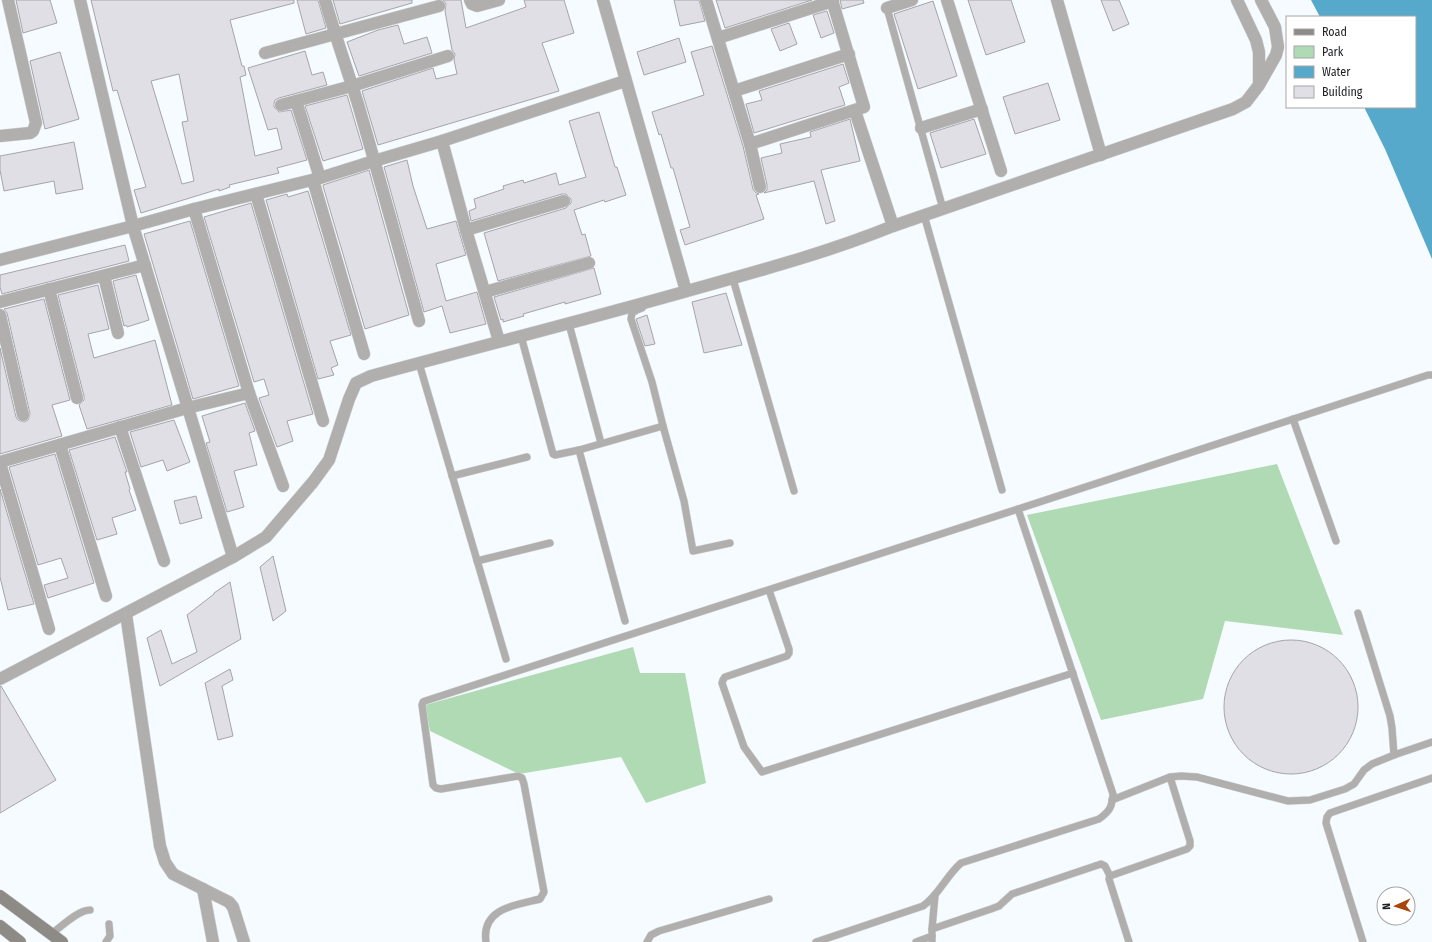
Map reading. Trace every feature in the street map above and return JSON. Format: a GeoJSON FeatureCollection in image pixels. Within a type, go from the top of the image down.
{"type":"FeatureCollection","features":[{"type":"Feature","properties":{"kind":"main road"},"geometry":{"type":"LineString","coordinates":[[0,896],[62,942]]}},
{"type":"Feature","properties":{"kind":"main road"},"geometry":{"type":"LineString","coordinates":[[0,926],[20,942]]}},
{"type":"Feature","properties":{"kind":"street"},"geometry":{"type":"LineString","coordinates":[[0,136],[30,133],[33,131],[36,122],[8,0]]}},
{"type":"Feature","properties":{"kind":"street"},"geometry":{"type":"LineString","coordinates":[[80,0],[133,226],[233,557]]}},
{"type":"Feature","properties":{"kind":"street"},"geometry":{"type":"LineString","coordinates":[[325,0],[334,35],[352,86],[374,160],[419,321]]}},
{"type":"Feature","properties":{"kind":"street"},"geometry":{"type":"LineString","coordinates":[[470,0],[472,4],[477,6],[498,0]]}},
{"type":"Feature","properties":{"kind":"street"},"geometry":{"type":"LineString","coordinates":[[603,0],[686,294]]}},
{"type":"Feature","properties":{"kind":"street"},"geometry":{"type":"LineString","coordinates":[[706,0],[750,144],[760,187]]}},
{"type":"Feature","properties":{"kind":"street"},"geometry":{"type":"LineString","coordinates":[[718,38],[832,0],[849,54],[864,107],[750,144]]}},
{"type":"Feature","properties":{"kind":"street"},"geometry":{"type":"LineString","coordinates":[[887,8],[912,0]]}},
{"type":"Feature","properties":{"kind":"street"},"geometry":{"type":"LineString","coordinates":[[947,0],[1001,171]]}},
{"type":"Feature","properties":{"kind":"street"},"geometry":{"type":"LineString","coordinates":[[1057,0],[1101,155]]}},
{"type":"Feature","properties":{"kind":"street"},"geometry":{"type":"LineString","coordinates":[[1237,0],[1256,40],[1259,52],[1259,85]]}},
{"type":"Feature","properties":{"kind":"street"},"geometry":{"type":"LineString","coordinates":[[0,679],[233,557],[266,537],[313,482],[329,460],[349,399],[356,383],[371,376],[499,341],[686,294],[857,240],[893,226],[1233,109],[1246,102],[1259,85],[1276,55],[1278,47],[1275,27],[1261,0]]}},
{"type":"Feature","properties":{"kind":"street"},"geometry":{"type":"LineString","coordinates":[[265,53],[439,6]]}},
{"type":"Feature","properties":{"kind":"street"},"geometry":{"type":"LineString","coordinates":[[734,91],[849,54]]}},
{"type":"Feature","properties":{"kind":"street"},"geometry":{"type":"LineString","coordinates":[[281,105],[352,86],[448,56]]}},
{"type":"Feature","properties":{"kind":"street"},"geometry":{"type":"LineString","coordinates":[[0,260],[194,209],[317,179],[374,160],[442,141],[625,81]]}},
{"type":"Feature","properties":{"kind":"street"},"geometry":{"type":"LineString","coordinates":[[296,101],[364,354]]}},
{"type":"Feature","properties":{"kind":"street"},"geometry":{"type":"LineString","coordinates":[[921,128],[982,109]]}},
{"type":"Feature","properties":{"kind":"street"},"geometry":{"type":"LineString","coordinates":[[855,111],[893,226]]}},
{"type":"Feature","properties":{"kind":"street"},"geometry":{"type":"LineString","coordinates":[[442,141],[466,230],[499,341]]}},
{"type":"Feature","properties":{"kind":"street"},"geometry":{"type":"LineString","coordinates":[[256,194],[323,421]]}},
{"type":"Feature","properties":{"kind":"street"},"geometry":{"type":"LineString","coordinates":[[466,230],[564,201]]}},
{"type":"Feature","properties":{"kind":"street"},"geometry":{"type":"LineString","coordinates":[[194,209],[249,393],[283,486]]}},
{"type":"Feature","properties":{"kind":"street"},"geometry":{"type":"LineString","coordinates":[[484,292],[590,263]]}},
{"type":"Feature","properties":{"kind":"street"},"geometry":{"type":"LineString","coordinates":[[0,302],[145,265]]}},
{"type":"Feature","properties":{"kind":"street"},"geometry":{"type":"LineString","coordinates":[[104,276],[118,333]]}},
{"type":"Feature","properties":{"kind":"street"},"geometry":{"type":"LineString","coordinates":[[49,289],[77,398]]}},
{"type":"Feature","properties":{"kind":"street"},"geometry":{"type":"LineString","coordinates":[[0,315],[23,415]]}},
{"type":"Feature","properties":{"kind":"street"},"geometry":{"type":"LineString","coordinates":[[49,629],[0,462],[187,408],[249,393]]}},
{"type":"Feature","properties":{"kind":"street"},"geometry":{"type":"LineString","coordinates":[[120,427],[164,562]]}},
{"type":"Feature","properties":{"kind":"street"},"geometry":{"type":"LineString","coordinates":[[60,445],[106,596]]}},
{"type":"Feature","properties":{"kind":"street"},"geometry":{"type":"LineString","coordinates":[[126,614],[160,846],[165,862],[173,874],[229,902],[233,907],[244,942]]}},
{"type":"Feature","properties":{"kind":"street"},"geometry":{"type":"LineString","coordinates":[[203,889],[213,942]]}},
{"type":"Feature","properties":{"kind":"lane"},"geometry":{"type":"LineString","coordinates":[[887,8],[943,209]]}},
{"type":"Feature","properties":{"kind":"lane"},"geometry":{"type":"LineString","coordinates":[[924,216],[1002,490]]}},
{"type":"Feature","properties":{"kind":"lane"},"geometry":{"type":"LineString","coordinates":[[733,279],[794,491]]}},
{"type":"Feature","properties":{"kind":"lane"},"geometry":{"type":"LineString","coordinates":[[686,294],[637,310],[632,313],[631,319],[652,382],[684,501],[693,551],[730,543]]}},
{"type":"Feature","properties":{"kind":"lane"},"geometry":{"type":"LineString","coordinates":[[569,324],[601,443]]}},
{"type":"Feature","properties":{"kind":"lane"},"geometry":{"type":"LineString","coordinates":[[521,336],[553,454],[557,455],[579,450],[663,426]]}},
{"type":"Feature","properties":{"kind":"lane"},"geometry":{"type":"LineString","coordinates":[[419,363],[506,659]]}},
{"type":"Feature","properties":{"kind":"lane"},"geometry":{"type":"LineString","coordinates":[[486,942],[485,937],[487,925],[494,914],[509,907],[540,899],[544,892],[524,784],[522,778],[518,776],[442,789],[436,788],[433,785],[422,706],[423,702],[1292,419],[1432,375]]}},
{"type":"Feature","properties":{"kind":"lane"},"geometry":{"type":"LineString","coordinates":[[1292,419],[1336,542]]}},
{"type":"Feature","properties":{"kind":"lane"},"geometry":{"type":"LineString","coordinates":[[579,450],[625,620]]}},
{"type":"Feature","properties":{"kind":"lane"},"geometry":{"type":"LineString","coordinates":[[452,476],[527,457]]}},
{"type":"Feature","properties":{"kind":"lane"},"geometry":{"type":"LineString","coordinates":[[816,942],[923,906],[930,902],[954,869],[961,863],[1099,819],[1107,813],[1112,805],[1112,794],[1018,509]]}},
{"type":"Feature","properties":{"kind":"lane"},"geometry":{"type":"LineString","coordinates":[[477,561],[550,543]]}},
{"type":"Feature","properties":{"kind":"lane"},"geometry":{"type":"LineString","coordinates":[[769,590],[789,649],[789,654],[787,656],[725,677],[722,683],[744,747],[762,772],[1073,673]]}},
{"type":"Feature","properties":{"kind":"lane"},"geometry":{"type":"LineString","coordinates":[[1358,612],[1390,716],[1394,755]]}},
{"type":"Feature","properties":{"kind":"lane"},"geometry":{"type":"LineString","coordinates":[[1112,800],[1170,777],[1197,777],[1288,800],[1310,800],[1345,789],[1354,784],[1364,770],[1372,764],[1432,742]]}},
{"type":"Feature","properties":{"kind":"lane"},"geometry":{"type":"LineString","coordinates":[[1110,876],[1187,849],[1190,846],[1190,841],[1170,777]]}},
{"type":"Feature","properties":{"kind":"lane"},"geometry":{"type":"LineString","coordinates":[[1363,942],[1326,824],[1327,818],[1330,813],[1432,778]]}},
{"type":"Feature","properties":{"kind":"lane"},"geometry":{"type":"LineString","coordinates":[[916,942],[999,906],[1012,894],[1101,864],[1105,866],[1110,876],[1109,879],[1129,942]]}},
{"type":"Feature","properties":{"kind":"lane"},"geometry":{"type":"LineString","coordinates":[[932,936],[936,895]]}},
{"type":"Feature","properties":{"kind":"lane"},"geometry":{"type":"LineString","coordinates":[[647,942],[651,934],[659,931],[769,899]]}},
{"type":"Feature","properties":{"kind":"lane"},"geometry":{"type":"LineString","coordinates":[[50,934],[80,913],[90,910]]}},
{"type":"Feature","properties":{"kind":"lane"},"geometry":{"type":"LineString","coordinates":[[106,942],[110,936],[109,924]]}},
{"type":"Feature","properties":{"kind":"green space"},"geometry":{"type":"Polygon","coordinates":[[[1277,464],[1343,635],[1225,621],[1203,699],[1101,720],[1027,515],[1277,464]]]}},
{"type":"Feature","properties":{"kind":"green space"},"geometry":{"type":"Polygon","coordinates":[[[633,647],[640,673],[685,673],[706,783],[646,803],[621,757],[519,774],[430,731],[425,705],[633,647]]]}},
{"type":"Feature","properties":{"kind":"water"},"geometry":{"type":"Polygon","coordinates":[[[1311,0],[1432,0],[1432,259],[1385,149],[1364,108],[1416,108],[1416,16],[1319,16],[1311,0]]]}},
{"type":"Feature","properties":{"kind":"building"},"geometry":{"type":"Polygon","coordinates":[[[16,0],[50,0],[57,23],[23,33],[16,0]]]}},
{"type":"Feature","properties":{"kind":"building"},"geometry":{"type":"Polygon","coordinates":[[[91,0],[294,0],[294,3],[230,20],[242,66],[244,66],[246,75],[240,77],[255,156],[282,149],[277,128],[268,130],[248,68],[305,51],[312,75],[323,72],[327,85],[279,98],[275,100],[274,103],[274,107],[279,112],[291,110],[307,160],[277,168],[279,173],[229,185],[230,187],[219,191],[219,189],[141,213],[134,190],[146,187],[117,90],[113,91],[91,0]],[[179,74],[151,81],[182,184],[194,181],[182,122],[188,121],[179,74]]]}},
{"type":"Feature","properties":{"kind":"building"},"geometry":{"type":"Polygon","coordinates":[[[297,0],[318,0],[326,28],[306,34],[297,0]]]}},
{"type":"Feature","properties":{"kind":"building"},"geometry":{"type":"Polygon","coordinates":[[[333,0],[412,0],[412,3],[340,24],[333,0]]]}},
{"type":"Feature","properties":{"kind":"building"},"geometry":{"type":"Polygon","coordinates":[[[443,0],[461,0],[466,28],[526,7],[524,0],[564,0],[574,33],[542,43],[559,91],[378,145],[362,91],[433,68],[436,79],[457,74],[454,60],[455,54],[452,50],[445,11],[446,4],[443,0]]]}},
{"type":"Feature","properties":{"kind":"building"},"geometry":{"type":"Polygon","coordinates":[[[674,0],[699,0],[705,21],[680,26],[674,0]]]}},
{"type":"Feature","properties":{"kind":"building"},"geometry":{"type":"Polygon","coordinates":[[[716,0],[812,0],[725,28],[716,0]]]}},
{"type":"Feature","properties":{"kind":"building"},"geometry":{"type":"Polygon","coordinates":[[[840,0],[863,0],[864,3],[842,9],[840,0]]]}},
{"type":"Feature","properties":{"kind":"building"},"geometry":{"type":"Polygon","coordinates":[[[968,0],[1011,0],[1025,42],[986,55],[968,0]]]}},
{"type":"Feature","properties":{"kind":"building"},"geometry":{"type":"Polygon","coordinates":[[[1101,0],[1119,0],[1129,24],[1113,31],[1101,0]]]}},
{"type":"Feature","properties":{"kind":"building"},"geometry":{"type":"Polygon","coordinates":[[[933,1],[957,76],[918,89],[894,14],[933,1]]]}},
{"type":"Feature","properties":{"kind":"building"},"geometry":{"type":"Polygon","coordinates":[[[827,11],[834,33],[821,38],[813,15],[827,11]]]}},
{"type":"Feature","properties":{"kind":"building"},"geometry":{"type":"Polygon","coordinates":[[[789,23],[797,44],[780,51],[771,29],[789,23]]]}},
{"type":"Feature","properties":{"kind":"building"},"geometry":{"type":"Polygon","coordinates":[[[398,25],[404,44],[427,37],[432,53],[359,76],[347,42],[378,30],[398,25]]]}},
{"type":"Feature","properties":{"kind":"building"},"geometry":{"type":"Polygon","coordinates":[[[679,38],[686,62],[644,75],[637,52],[679,38]]]}},
{"type":"Feature","properties":{"kind":"building"},"geometry":{"type":"Polygon","coordinates":[[[712,46],[743,146],[753,189],[759,194],[756,195],[764,219],[685,245],[680,230],[690,227],[673,168],[671,168],[661,134],[659,135],[652,112],[704,95],[691,52],[712,46]]]}},
{"type":"Feature","properties":{"kind":"building"},"geometry":{"type":"Polygon","coordinates":[[[60,52],[79,119],[45,129],[30,61],[60,52]]]}},
{"type":"Feature","properties":{"kind":"building"},"geometry":{"type":"Polygon","coordinates":[[[843,64],[849,83],[839,87],[845,105],[754,133],[746,104],[762,100],[759,91],[843,64]]]}},
{"type":"Feature","properties":{"kind":"building"},"geometry":{"type":"Polygon","coordinates":[[[1048,83],[1060,120],[1015,134],[1003,97],[1048,83]]]}},
{"type":"Feature","properties":{"kind":"building"},"geometry":{"type":"Polygon","coordinates":[[[347,95],[363,149],[323,161],[305,106],[347,95]]]}},
{"type":"Feature","properties":{"kind":"building"},"geometry":{"type":"Polygon","coordinates":[[[599,112],[615,167],[617,167],[626,195],[605,202],[604,200],[574,210],[582,235],[585,234],[591,256],[498,281],[484,233],[566,208],[571,203],[571,199],[566,194],[562,194],[471,221],[469,211],[476,208],[474,199],[504,189],[503,186],[523,180],[524,183],[556,173],[559,185],[586,177],[569,121],[599,112]]]}},
{"type":"Feature","properties":{"kind":"building"},"geometry":{"type":"Polygon","coordinates":[[[850,119],[860,161],[821,170],[835,221],[826,224],[814,181],[764,193],[767,190],[767,185],[761,158],[782,153],[780,144],[811,137],[810,132],[850,119]]]}},
{"type":"Feature","properties":{"kind":"building"},"geometry":{"type":"Polygon","coordinates":[[[974,119],[986,154],[941,168],[930,133],[974,119]]]}},
{"type":"Feature","properties":{"kind":"building"},"geometry":{"type":"Polygon","coordinates":[[[74,142],[83,189],[56,194],[54,181],[4,191],[0,170],[0,156],[74,142]]]}},
{"type":"Feature","properties":{"kind":"building"},"geometry":{"type":"Polygon","coordinates":[[[407,160],[413,186],[427,229],[456,221],[466,255],[436,264],[446,301],[477,292],[486,324],[450,333],[442,306],[424,312],[384,167],[407,160]]]}},
{"type":"Feature","properties":{"kind":"building"},"geometry":{"type":"Polygon","coordinates":[[[369,170],[409,315],[365,329],[323,185],[369,170]]]}},
{"type":"Feature","properties":{"kind":"building"},"geometry":{"type":"Polygon","coordinates":[[[308,191],[351,335],[330,341],[338,365],[331,368],[334,375],[318,379],[266,200],[287,194],[288,197],[308,191]]]}},
{"type":"Feature","properties":{"kind":"building"},"geometry":{"type":"Polygon","coordinates":[[[251,203],[313,414],[287,421],[293,441],[277,447],[259,398],[269,395],[264,379],[254,382],[204,217],[251,203]]]}},
{"type":"Feature","properties":{"kind":"building"},"geometry":{"type":"Polygon","coordinates":[[[190,221],[239,386],[193,399],[144,234],[190,221]]]}},
{"type":"Feature","properties":{"kind":"building"},"geometry":{"type":"Polygon","coordinates":[[[125,245],[129,261],[2,294],[0,287],[0,275],[125,245]]]}},
{"type":"Feature","properties":{"kind":"building"},"geometry":{"type":"Polygon","coordinates":[[[594,268],[601,294],[523,314],[524,316],[503,322],[503,319],[501,320],[494,297],[594,268]]]}},
{"type":"Feature","properties":{"kind":"building"},"geometry":{"type":"Polygon","coordinates":[[[136,275],[149,320],[127,327],[126,325],[124,326],[113,281],[136,275]]]}},
{"type":"Feature","properties":{"kind":"building"},"geometry":{"type":"Polygon","coordinates":[[[98,285],[109,329],[88,334],[94,358],[155,340],[172,405],[87,429],[79,405],[84,400],[84,396],[58,295],[98,285]]]}},
{"type":"Feature","properties":{"kind":"building"},"geometry":{"type":"Polygon","coordinates":[[[726,293],[742,345],[704,353],[692,302],[726,293]]]}},
{"type":"Feature","properties":{"kind":"building"},"geometry":{"type":"Polygon","coordinates":[[[44,299],[70,400],[52,405],[62,436],[0,454],[0,348],[16,417],[18,420],[24,422],[28,420],[30,414],[7,313],[4,309],[44,299]]]}},
{"type":"Feature","properties":{"kind":"building"},"geometry":{"type":"Polygon","coordinates":[[[647,315],[655,344],[645,346],[636,319],[647,315]]]}},
{"type":"Feature","properties":{"kind":"building"},"geometry":{"type":"Polygon","coordinates":[[[245,403],[255,431],[249,433],[257,465],[234,471],[244,507],[227,512],[206,443],[210,442],[202,416],[245,403]]]}},
{"type":"Feature","properties":{"kind":"building"},"geometry":{"type":"Polygon","coordinates":[[[174,420],[190,462],[167,471],[163,460],[141,467],[130,432],[174,420]]]}},
{"type":"Feature","properties":{"kind":"building"},"geometry":{"type":"Polygon","coordinates":[[[115,437],[127,472],[125,472],[129,490],[136,510],[112,518],[117,534],[97,540],[69,450],[115,437]]]}},
{"type":"Feature","properties":{"kind":"building"},"geometry":{"type":"Polygon","coordinates":[[[55,454],[94,583],[48,598],[44,585],[68,578],[61,558],[38,565],[9,467],[55,454]]]}},
{"type":"Feature","properties":{"kind":"building"},"geometry":{"type":"Polygon","coordinates":[[[0,489],[34,604],[8,610],[0,577],[0,489]]]}},
{"type":"Feature","properties":{"kind":"building"},"geometry":{"type":"Polygon","coordinates":[[[196,496],[202,518],[180,524],[174,501],[196,496]]]}},
{"type":"Feature","properties":{"kind":"building"},"geometry":{"type":"Polygon","coordinates":[[[273,556],[286,611],[273,621],[260,567],[273,556]]]}},
{"type":"Feature","properties":{"kind":"building"},"geometry":{"type":"Polygon","coordinates":[[[230,582],[241,639],[160,686],[147,638],[161,630],[172,664],[197,652],[187,615],[230,582]]]}},
{"type":"Feature","properties":{"kind":"building"},"geometry":{"type":"Polygon","coordinates":[[[1284,640],[1298,640],[1317,645],[1339,659],[1353,681],[1357,694],[1357,720],[1353,733],[1339,755],[1317,769],[1298,774],[1284,774],[1265,769],[1243,755],[1229,733],[1224,714],[1224,700],[1229,681],[1243,659],[1265,645],[1284,640]]]}},
{"type":"Feature","properties":{"kind":"building"},"geometry":{"type":"Polygon","coordinates":[[[230,669],[233,680],[222,686],[233,736],[218,740],[205,683],[230,669]]]}},
{"type":"Feature","properties":{"kind":"building"},"geometry":{"type":"Polygon","coordinates":[[[0,686],[56,780],[0,813],[0,686]]]}}]}
